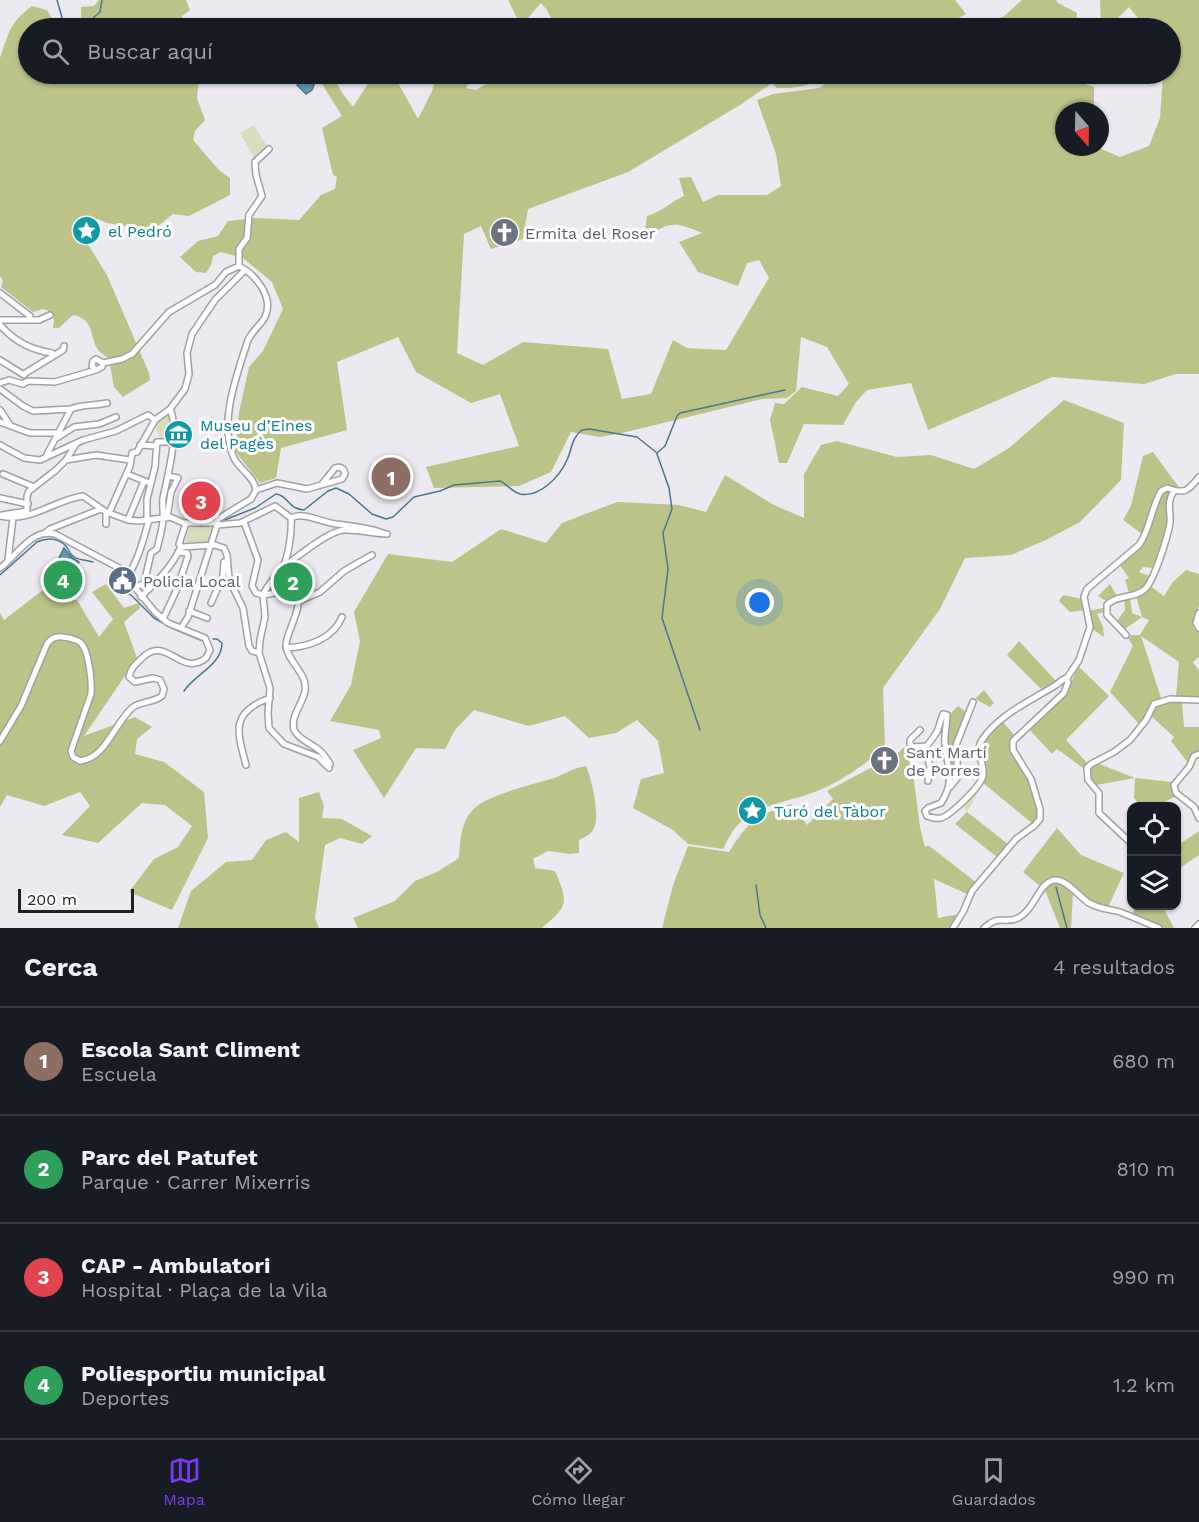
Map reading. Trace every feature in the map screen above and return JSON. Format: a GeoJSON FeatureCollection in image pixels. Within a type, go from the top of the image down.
{"type":"FeatureCollection","features":[{"type":"Feature","properties":{"kind":"street"},"geometry":{"type":"LineString","coordinates":[[106,524],[106,512],[127,474],[132,453],[137,452],[155,420],[170,409],[185,389],[190,371],[187,353],[192,334],[211,305],[239,270],[239,249],[247,238],[249,215],[262,196],[255,162],[269,149]]}},
{"type":"Feature","properties":{"kind":"street"},"geometry":{"type":"LineString","coordinates":[[0,383],[6,380],[23,384],[28,381],[55,382],[96,370],[92,366],[93,361],[98,359],[103,363],[130,356],[169,312],[214,285],[226,272],[239,270],[249,272],[259,282],[267,309],[265,317],[251,334],[247,345],[228,412],[227,431],[235,460],[241,470],[254,481],[256,490]]}},
{"type":"Feature","properties":{"kind":"street"},"geometry":{"type":"LineString","coordinates":[[0,293],[30,316],[30,320]]}},
{"type":"Feature","properties":{"kind":"street"},"geometry":{"type":"LineString","coordinates":[[0,320],[41,320],[50,315]]}},
{"type":"Feature","properties":{"kind":"street"},"geometry":{"type":"LineString","coordinates":[[0,325],[30,349],[51,353],[53,356]]}},
{"type":"Feature","properties":{"kind":"street"},"geometry":{"type":"LineString","coordinates":[[24,374],[63,350],[64,346]]}},
{"type":"Feature","properties":{"kind":"street"},"geometry":{"type":"LineString","coordinates":[[0,360],[24,374],[28,381]]}},
{"type":"Feature","properties":{"kind":"street"},"geometry":{"type":"LineString","coordinates":[[0,389],[33,411],[71,409],[83,405],[97,406],[106,403]]}},
{"type":"Feature","properties":{"kind":"street"},"geometry":{"type":"LineString","coordinates":[[0,445],[29,460],[44,460],[50,453],[71,409]]}},
{"type":"Feature","properties":{"kind":"street"},"geometry":{"type":"LineString","coordinates":[[165,517],[162,512],[163,499],[174,421],[170,409]]}},
{"type":"Feature","properties":{"kind":"street"},"geometry":{"type":"LineString","coordinates":[[0,410],[10,425]]}},
{"type":"Feature","properties":{"kind":"street"},"geometry":{"type":"LineString","coordinates":[[50,453],[121,429],[148,415],[155,420]]}},
{"type":"Feature","properties":{"kind":"street"},"geometry":{"type":"LineString","coordinates":[[55,439],[74,428],[99,424],[116,417]]}},
{"type":"Feature","properties":{"kind":"street"},"geometry":{"type":"LineString","coordinates":[[0,422],[30,433],[59,433]]}},
{"type":"Feature","properties":{"kind":"street"},"geometry":{"type":"LineString","coordinates":[[127,577],[146,538],[148,520],[146,509],[155,467],[156,446],[158,441],[172,442]]}},
{"type":"Feature","properties":{"kind":"street"},"geometry":{"type":"LineString","coordinates":[[0,515],[25,512],[28,509],[27,494],[66,460],[77,443]]}},
{"type":"Feature","properties":{"kind":"street"},"geometry":{"type":"LineString","coordinates":[[140,445],[156,446]]}},
{"type":"Feature","properties":{"kind":"street"},"geometry":{"type":"LineString","coordinates":[[66,460],[80,456],[103,455],[130,460]]}},
{"type":"Feature","properties":{"kind":"street"},"geometry":{"type":"LineString","coordinates":[[3,474],[34,487]]}},
{"type":"Feature","properties":{"kind":"street"},"geometry":{"type":"LineString","coordinates":[[127,474],[151,484]]}},
{"type":"Feature","properties":{"kind":"street"},"geometry":{"type":"LineString","coordinates":[[134,587],[144,584],[151,553],[157,549],[171,492],[178,478],[168,476]]}},
{"type":"Feature","properties":{"kind":"street"},"geometry":{"type":"LineString","coordinates":[[953,928],[972,891],[1016,839],[1040,819],[1040,809],[1031,778],[1013,750],[1013,741],[1064,693],[1067,678],[1079,660],[1090,627],[1084,597],[1087,589],[1140,544],[1161,491],[1169,488],[1174,491],[1187,490],[1199,477]]}},
{"type":"Feature","properties":{"kind":"street"},"geometry":{"type":"LineString","coordinates":[[128,520],[144,481]]}},
{"type":"Feature","properties":{"kind":"street"},"geometry":{"type":"LineString","coordinates":[[181,628],[189,612],[219,519],[251,499],[256,490],[275,483],[305,489],[322,484]]}},
{"type":"Feature","properties":{"kind":"street"},"geometry":{"type":"LineString","coordinates":[[1126,635],[1107,615],[1107,605],[1116,598],[1141,592],[1147,587],[1159,560],[1170,524],[1169,502],[1174,491]]}},
{"type":"Feature","properties":{"kind":"street"},"geometry":{"type":"LineString","coordinates":[[0,515],[13,518],[25,517],[80,496],[87,498],[106,512],[128,520],[165,517],[186,523],[229,526],[244,522],[276,506],[291,518]]}},
{"type":"Feature","properties":{"kind":"street"},"geometry":{"type":"LineString","coordinates":[[0,498],[27,504]]}},
{"type":"Feature","properties":{"kind":"street"},"geometry":{"type":"LineString","coordinates":[[0,568],[30,540],[50,529],[106,512]]}},
{"type":"Feature","properties":{"kind":"street"},"geometry":{"type":"LineString","coordinates":[[291,518],[297,515],[337,524],[362,526],[387,534],[339,531],[323,538],[282,568],[265,589],[263,595],[265,617],[259,653],[270,684],[268,722],[271,731],[284,744],[318,757],[329,766],[320,751],[295,732],[295,718],[306,686],[286,648],[286,638],[299,601],[320,592],[344,571],[372,555]]}},
{"type":"Feature","properties":{"kind":"street"},"geometry":{"type":"LineString","coordinates":[[8,562],[13,518]]}},
{"type":"Feature","properties":{"kind":"street"},"geometry":{"type":"LineString","coordinates":[[282,568],[291,518]]}},
{"type":"Feature","properties":{"kind":"street"},"geometry":{"type":"LineString","coordinates":[[244,522],[258,560],[252,586],[256,593],[263,595],[289,592],[295,594],[299,601]]}},
{"type":"Feature","properties":{"kind":"street"},"geometry":{"type":"LineString","coordinates":[[141,597],[164,575],[181,546],[186,523]]}},
{"type":"Feature","properties":{"kind":"street"},"geometry":{"type":"LineString","coordinates":[[0,741],[21,706],[47,644],[54,638],[71,639],[81,644],[86,653],[91,681],[89,703],[71,748],[72,756],[76,760],[86,760],[99,750],[132,708],[162,696],[164,689],[159,680],[153,678],[135,682],[129,677],[129,672],[145,654],[154,650],[162,651],[187,663],[200,663],[209,653],[207,640],[164,619],[141,597],[127,577],[115,566],[55,534],[44,533]]}},
{"type":"Feature","properties":{"kind":"street"},"geometry":{"type":"LineString","coordinates":[[181,546],[212,545],[223,547],[226,551],[228,576],[243,608],[249,646],[252,651],[259,653]]}},
{"type":"Feature","properties":{"kind":"street"},"geometry":{"type":"LineString","coordinates":[[164,619],[188,556],[181,546]]}},
{"type":"Feature","properties":{"kind":"street"},"geometry":{"type":"LineString","coordinates":[[211,603],[223,576],[226,551]]}},
{"type":"Feature","properties":{"kind":"street"},"geometry":{"type":"LineString","coordinates":[[286,554],[293,560]]}},
{"type":"Feature","properties":{"kind":"street"},"geometry":{"type":"LineString","coordinates":[[189,612],[207,618]]}},
{"type":"Feature","properties":{"kind":"street"},"geometry":{"type":"LineString","coordinates":[[1199,613],[1196,622],[1199,628]]}},
{"type":"Feature","properties":{"kind":"street"},"geometry":{"type":"LineString","coordinates":[[286,648],[306,646],[316,642],[335,630],[342,617]]}},
{"type":"Feature","properties":{"kind":"street"},"geometry":{"type":"LineString","coordinates":[[973,702],[956,745],[958,777],[941,803],[926,809],[927,816],[937,818],[947,815],[978,785],[983,773],[980,745],[985,736],[1013,710],[1063,678],[1067,678]]}},
{"type":"Feature","properties":{"kind":"street"},"geometry":{"type":"LineString","coordinates":[[246,765],[238,734],[240,720],[249,708],[270,698]]}},
{"type":"Feature","properties":{"kind":"street"},"geometry":{"type":"LineString","coordinates":[[1127,840],[1099,813],[1099,795],[1088,780],[1087,768],[1130,740],[1146,720],[1154,704],[1170,699],[1199,700]]}},
{"type":"Feature","properties":{"kind":"street"},"geometry":{"type":"LineString","coordinates":[[920,730],[911,739],[910,744],[916,748],[925,747],[932,740],[943,714],[946,714],[945,741],[950,771],[949,788]]}},
{"type":"Feature","properties":{"kind":"street"},"geometry":{"type":"LineString","coordinates":[[925,747],[930,767],[928,781]]}},
{"type":"Feature","properties":{"kind":"street"},"geometry":{"type":"LineString","coordinates":[[1199,754],[1193,758],[1189,767],[1174,785],[1176,793],[1194,807],[1199,818]]}},
{"type":"Feature","properties":{"kind":"street"},"geometry":{"type":"LineString","coordinates":[[984,928],[995,919],[1018,918],[1030,907],[1048,882],[1057,880],[1065,882],[1081,898],[1093,905],[1120,912],[1159,928]]}},
{"type":"Feature","properties":{"kind":"street"},"geometry":{"type":"LineString","coordinates":[[1195,928],[1199,924]]}},
{"type":"Feature","properties":{"kind":"green space"},"geometry":{"type":"Polygon","coordinates":[[[99,0],[186,0],[190,10],[182,18],[82,18],[81,7],[94,6],[99,0]]]}},
{"type":"Feature","properties":{"kind":"green space"},"geometry":{"type":"Polygon","coordinates":[[[508,0],[955,0],[966,14],[958,18],[551,18],[541,3],[528,18],[517,18],[508,0]]]}},
{"type":"Feature","properties":{"kind":"green space"},"geometry":{"type":"Polygon","coordinates":[[[1022,0],[1056,0],[1077,13],[1077,18],[999,18],[1022,0]]]}},
{"type":"Feature","properties":{"kind":"green space"},"geometry":{"type":"Polygon","coordinates":[[[1100,0],[1199,0],[1199,374],[1176,374],[1144,384],[1052,377],[928,430],[911,383],[867,390],[856,402],[843,425],[804,424],[787,463],[779,463],[770,420],[775,403],[784,404],[802,387],[838,396],[849,384],[827,347],[801,337],[796,391],[787,398],[762,399],[600,437],[571,432],[551,472],[519,486],[434,488],[426,467],[519,446],[500,394],[471,403],[416,372],[398,337],[337,362],[347,430],[281,448],[276,478],[260,483],[235,451],[239,413],[249,367],[263,351],[283,309],[272,282],[243,258],[221,252],[213,256],[206,273],[196,272],[180,257],[198,241],[218,236],[228,221],[256,218],[299,220],[321,195],[335,189],[337,177],[333,175],[322,128],[342,116],[322,84],[337,84],[353,107],[368,84],[399,84],[418,119],[434,84],[468,84],[466,88],[476,90],[486,84],[771,84],[740,105],[628,172],[528,209],[523,239],[491,249],[481,226],[464,234],[457,353],[483,365],[523,342],[608,349],[622,399],[651,394],[673,340],[687,348],[726,350],[769,278],[759,260],[747,263],[738,286],[698,272],[679,242],[702,233],[684,226],[666,226],[644,237],[647,216],[684,196],[679,178],[691,177],[703,202],[718,195],[767,195],[781,186],[776,154],[757,100],[773,94],[819,88],[825,84],[1085,84],[1094,87],[1094,102],[1055,102],[1055,156],[1109,156],[1109,152],[1120,157],[1149,146],[1160,118],[1162,84],[1181,84],[1181,18],[1138,18],[1129,7],[1118,18],[1101,18],[1100,0]]]}},
{"type":"Feature","properties":{"kind":"green space"},"geometry":{"type":"Polygon","coordinates":[[[32,6],[47,10],[52,18],[19,18],[32,6]]]}},
{"type":"Feature","properties":{"kind":"green space"},"geometry":{"type":"Polygon","coordinates":[[[18,19],[18,84],[198,84],[197,98],[205,120],[195,131],[193,140],[219,170],[230,178],[230,195],[189,216],[173,214],[153,230],[107,223],[98,219],[80,232],[107,275],[149,373],[150,380],[123,397],[114,387],[109,358],[97,348],[86,321],[73,315],[59,328],[53,328],[52,312],[43,309],[33,312],[1,287],[3,280],[0,276],[0,58],[14,23],[18,19]]]}},
{"type":"Feature","properties":{"kind":"green space"},"geometry":{"type":"Polygon","coordinates":[[[773,84],[808,84],[777,88],[773,84]]]}},
{"type":"Feature","properties":{"kind":"green space"},"geometry":{"type":"Polygon","coordinates":[[[254,125],[268,148],[254,158],[240,133],[254,125]]]}},
{"type":"Feature","properties":{"kind":"green space"},"geometry":{"type":"Polygon","coordinates":[[[1064,400],[1124,423],[1121,480],[1080,522],[1046,540],[1011,555],[965,558],[940,609],[883,688],[885,748],[831,785],[750,815],[736,827],[723,849],[688,844],[673,830],[633,808],[641,779],[664,773],[658,741],[637,720],[616,733],[589,738],[565,716],[529,726],[474,710],[455,730],[445,749],[416,748],[384,798],[353,750],[381,738],[379,730],[330,721],[351,685],[360,641],[354,612],[388,554],[452,562],[501,529],[546,543],[562,523],[617,502],[679,505],[706,512],[725,475],[774,505],[804,518],[804,474],[821,445],[837,441],[897,457],[931,455],[974,469],[1009,448],[1064,400]]]}},
{"type":"Feature","properties":{"kind":"green space"},"geometry":{"type":"Polygon","coordinates":[[[170,415],[172,420],[170,440],[160,439],[154,424],[170,415]]]}},
{"type":"Feature","properties":{"kind":"green space"},"geometry":{"type":"Polygon","coordinates":[[[1153,452],[1181,490],[1169,486],[1160,489],[1150,508],[1142,534],[1123,520],[1131,506],[1143,456],[1153,452]]]}},
{"type":"Feature","properties":{"kind":"green space"},"geometry":{"type":"Polygon","coordinates":[[[378,474],[394,490],[387,498],[370,482],[378,474]]]}},
{"type":"Feature","properties":{"kind":"green space"},"geometry":{"type":"Polygon","coordinates":[[[1168,490],[1170,493],[1166,503],[1168,525],[1153,568],[1143,567],[1139,572],[1150,576],[1142,588],[1129,593],[1125,580],[1129,578],[1119,564],[1141,547],[1163,492],[1168,490]]]}},
{"type":"Feature","properties":{"kind":"green space"},"geometry":{"type":"Polygon","coordinates":[[[210,523],[215,526],[211,543],[185,542],[190,524],[210,523]]]}},
{"type":"Feature","properties":{"kind":"green space"},"geometry":{"type":"Polygon","coordinates":[[[297,562],[315,592],[303,595],[292,589],[269,590],[286,570],[297,562]]]}},
{"type":"Feature","properties":{"kind":"green space"},"geometry":{"type":"Polygon","coordinates":[[[51,563],[80,578],[73,594],[46,582],[45,576],[51,563]]]}},
{"type":"Feature","properties":{"kind":"green space"},"geometry":{"type":"Polygon","coordinates":[[[1186,570],[1199,574],[1199,606],[1193,626],[1199,631],[1199,657],[1193,662],[1199,671],[1199,698],[1176,697],[1179,662],[1141,636],[1161,698],[1151,704],[1140,725],[1110,692],[1133,646],[1128,638],[1129,635],[1140,635],[1149,620],[1142,617],[1136,596],[1150,586],[1164,596],[1172,583],[1186,570]]]}},
{"type":"Feature","properties":{"kind":"green space"},"geometry":{"type":"Polygon","coordinates":[[[106,584],[124,608],[139,603],[140,608],[124,622],[137,658],[84,736],[135,717],[152,727],[137,739],[135,754],[164,762],[204,792],[208,838],[172,910],[129,892],[154,859],[178,847],[192,826],[165,805],[142,803],[98,843],[62,835],[90,806],[80,792],[44,806],[7,795],[0,807],[0,613],[4,620],[43,590],[60,601],[77,600],[99,637],[113,619],[92,592],[106,584]]]}},
{"type":"Feature","properties":{"kind":"green space"},"geometry":{"type":"Polygon","coordinates":[[[1110,584],[1117,596],[1106,601],[1098,596],[1110,584]]]}},
{"type":"Feature","properties":{"kind":"green space"},"geometry":{"type":"Polygon","coordinates":[[[1063,595],[1082,599],[1085,610],[1070,612],[1059,601],[1063,595]]]}},
{"type":"Feature","properties":{"kind":"green space"},"geometry":{"type":"Polygon","coordinates":[[[1130,597],[1132,613],[1142,617],[1125,629],[1117,621],[1125,610],[1124,598],[1130,597]]]}},
{"type":"Feature","properties":{"kind":"green space"},"geometry":{"type":"Polygon","coordinates":[[[1103,608],[1104,612],[1097,614],[1103,627],[1104,637],[1092,629],[1089,611],[1103,608]]]}},
{"type":"Feature","properties":{"kind":"green space"},"geometry":{"type":"Polygon","coordinates":[[[1019,641],[1056,681],[1041,689],[1007,655],[1019,641]]]}},
{"type":"Feature","properties":{"kind":"green space"},"geometry":{"type":"Polygon","coordinates":[[[1078,666],[1109,696],[1066,740],[1087,763],[1083,768],[1057,749],[1052,754],[1028,728],[1066,695],[1078,666]]]}},
{"type":"Feature","properties":{"kind":"green space"},"geometry":{"type":"Polygon","coordinates":[[[984,690],[994,703],[990,707],[976,698],[984,690]]]}},
{"type":"Feature","properties":{"kind":"green space"},"geometry":{"type":"Polygon","coordinates":[[[1172,701],[1182,702],[1184,727],[1199,727],[1199,752],[1191,756],[1188,763],[1171,741],[1174,737],[1151,716],[1155,706],[1172,701]]]}},
{"type":"Feature","properties":{"kind":"green space"},"geometry":{"type":"Polygon","coordinates":[[[958,706],[966,712],[953,745],[956,774],[954,778],[947,742],[949,715],[958,706]]]}},
{"type":"Feature","properties":{"kind":"green space"},"geometry":{"type":"Polygon","coordinates":[[[1003,722],[1014,735],[1009,746],[1028,778],[1039,814],[1033,824],[982,782],[982,748],[1003,722]]]}},
{"type":"Feature","properties":{"kind":"green space"},"geometry":{"type":"Polygon","coordinates":[[[908,746],[923,749],[926,757],[909,761],[904,748],[908,746]]]}},
{"type":"Feature","properties":{"kind":"green space"},"geometry":{"type":"Polygon","coordinates":[[[904,747],[913,773],[925,847],[928,845],[977,883],[967,894],[934,879],[938,918],[959,914],[950,928],[662,928],[673,885],[688,846],[729,852],[742,833],[754,821],[769,812],[791,804],[807,825],[833,799],[827,791],[897,754],[904,747]]]}},
{"type":"Feature","properties":{"kind":"green space"},"geometry":{"type":"Polygon","coordinates":[[[1097,763],[1135,778],[1096,785],[1089,771],[1097,763]]]}},
{"type":"Feature","properties":{"kind":"green space"},"geometry":{"type":"Polygon","coordinates":[[[586,766],[596,806],[596,822],[593,830],[579,840],[579,853],[548,851],[533,859],[535,868],[555,871],[564,897],[561,909],[542,928],[358,928],[353,918],[395,901],[415,881],[437,872],[459,858],[464,824],[471,812],[483,802],[586,766]]]}},
{"type":"Feature","properties":{"kind":"green space"},"geometry":{"type":"Polygon","coordinates":[[[1135,778],[1172,782],[1172,789],[1176,796],[1165,802],[1138,802],[1134,798],[1135,778]]]}},
{"type":"Feature","properties":{"kind":"green space"},"geometry":{"type":"Polygon","coordinates":[[[980,785],[982,786],[967,812],[962,805],[980,785]]]}},
{"type":"Feature","properties":{"kind":"green space"},"geometry":{"type":"Polygon","coordinates":[[[319,792],[324,806],[322,818],[342,819],[372,836],[362,844],[340,838],[325,845],[315,918],[319,928],[178,928],[191,891],[226,862],[252,860],[266,840],[286,832],[299,842],[299,798],[319,792]]]}},
{"type":"Feature","properties":{"kind":"green space"},"geometry":{"type":"Polygon","coordinates":[[[967,812],[1008,844],[997,857],[955,824],[967,812]]]}},
{"type":"Feature","properties":{"kind":"green space"},"geometry":{"type":"Polygon","coordinates":[[[1057,828],[1081,855],[1124,873],[1108,907],[1092,901],[1060,879],[1054,878],[1041,887],[1023,872],[1057,828]]]}},
{"type":"Feature","properties":{"kind":"green space"},"geometry":{"type":"Polygon","coordinates":[[[1199,831],[1199,855],[1181,867],[1181,856],[1181,843],[1199,831]]]}},
{"type":"Feature","properties":{"kind":"green space"},"geometry":{"type":"Polygon","coordinates":[[[1055,882],[1064,885],[1073,894],[1071,928],[1060,928],[1045,890],[1055,882]]]}},
{"type":"Feature","properties":{"kind":"green space"},"geometry":{"type":"Polygon","coordinates":[[[1134,910],[1164,910],[1174,928],[1164,928],[1132,914],[1134,910]]]}},
{"type":"Feature","properties":{"kind":"water"},"geometry":{"type":"Polygon","coordinates":[[[297,85],[314,85],[312,90],[306,94],[297,85]]]}},
{"type":"Feature","properties":{"kind":"water"},"geometry":{"type":"Polygon","coordinates":[[[64,548],[72,558],[79,562],[74,573],[56,564],[64,548]]]}},
{"type":"Feature","properties":{"kind":"waterway"},"geometry":{"type":"LineString","coordinates":[[57,0],[62,18]]}},
{"type":"Feature","properties":{"kind":"waterway"},"geometry":{"type":"LineString","coordinates":[[93,18],[100,12],[102,0]]}},
{"type":"Feature","properties":{"kind":"waterway"},"geometry":{"type":"LineString","coordinates":[[222,521],[255,508],[276,494],[295,507],[304,510],[328,491],[336,488],[349,494],[372,514],[386,519],[393,517],[414,497],[454,485],[500,481],[517,493],[535,493],[560,473],[576,436],[582,430],[589,429],[637,437],[657,453],[665,446],[680,413],[785,390]]}},
{"type":"Feature","properties":{"kind":"waterway"},"geometry":{"type":"LineString","coordinates":[[657,454],[669,488],[672,509],[663,533],[668,569],[662,618],[700,730]]}},
{"type":"Feature","properties":{"kind":"waterway"},"geometry":{"type":"LineString","coordinates":[[0,575],[37,542],[47,539],[62,542],[76,558],[93,562]]}},
{"type":"Feature","properties":{"kind":"waterway"},"geometry":{"type":"LineString","coordinates":[[112,571],[116,582],[122,589],[154,618],[203,641]]}},
{"type":"Feature","properties":{"kind":"waterway"},"geometry":{"type":"LineString","coordinates":[[184,691],[218,657],[222,643],[213,639]]}},
{"type":"Feature","properties":{"kind":"waterway"},"geometry":{"type":"LineString","coordinates":[[756,885],[760,915],[766,928]]}},
{"type":"Feature","properties":{"kind":"waterway"},"geometry":{"type":"LineString","coordinates":[[1056,887],[1067,928]]}},
{"type":"Feature","properties":{"kind":"place","name":"el Pedró"},"geometry":{"type":"Point","coordinates":[87,231]}},
{"type":"Feature","properties":{"kind":"place","name":"Ermita del Roser"},"geometry":{"type":"Point","coordinates":[504,233]}},
{"type":"Feature","properties":{"kind":"place","name":"Museu d’Eines del Pagès"},"geometry":{"type":"Point","coordinates":[179,434]}},
{"type":"Feature","properties":{"kind":"place","name":"Escola Sant Climent"},"geometry":{"type":"Point","coordinates":[391,477]}},
{"type":"Feature","properties":{"kind":"place","name":"CAP - Ambulatori"},"geometry":{"type":"Point","coordinates":[201,501]}},
{"type":"Feature","properties":{"kind":"place","name":"Poliesportiu municipal"},"geometry":{"type":"Point","coordinates":[63,580]}},
{"type":"Feature","properties":{"kind":"place","name":"Policia Local"},"geometry":{"type":"Point","coordinates":[122,581]}},
{"type":"Feature","properties":{"kind":"place","name":"Parc del Patufet"},"geometry":{"type":"Point","coordinates":[293,582]}},
{"type":"Feature","properties":{"kind":"place","name":"Sant Martí de Porres"},"geometry":{"type":"Point","coordinates":[885,761]}},
{"type":"Feature","properties":{"kind":"place","name":"Turó del Tàbor"},"geometry":{"type":"Point","coordinates":[753,811]}}]}
